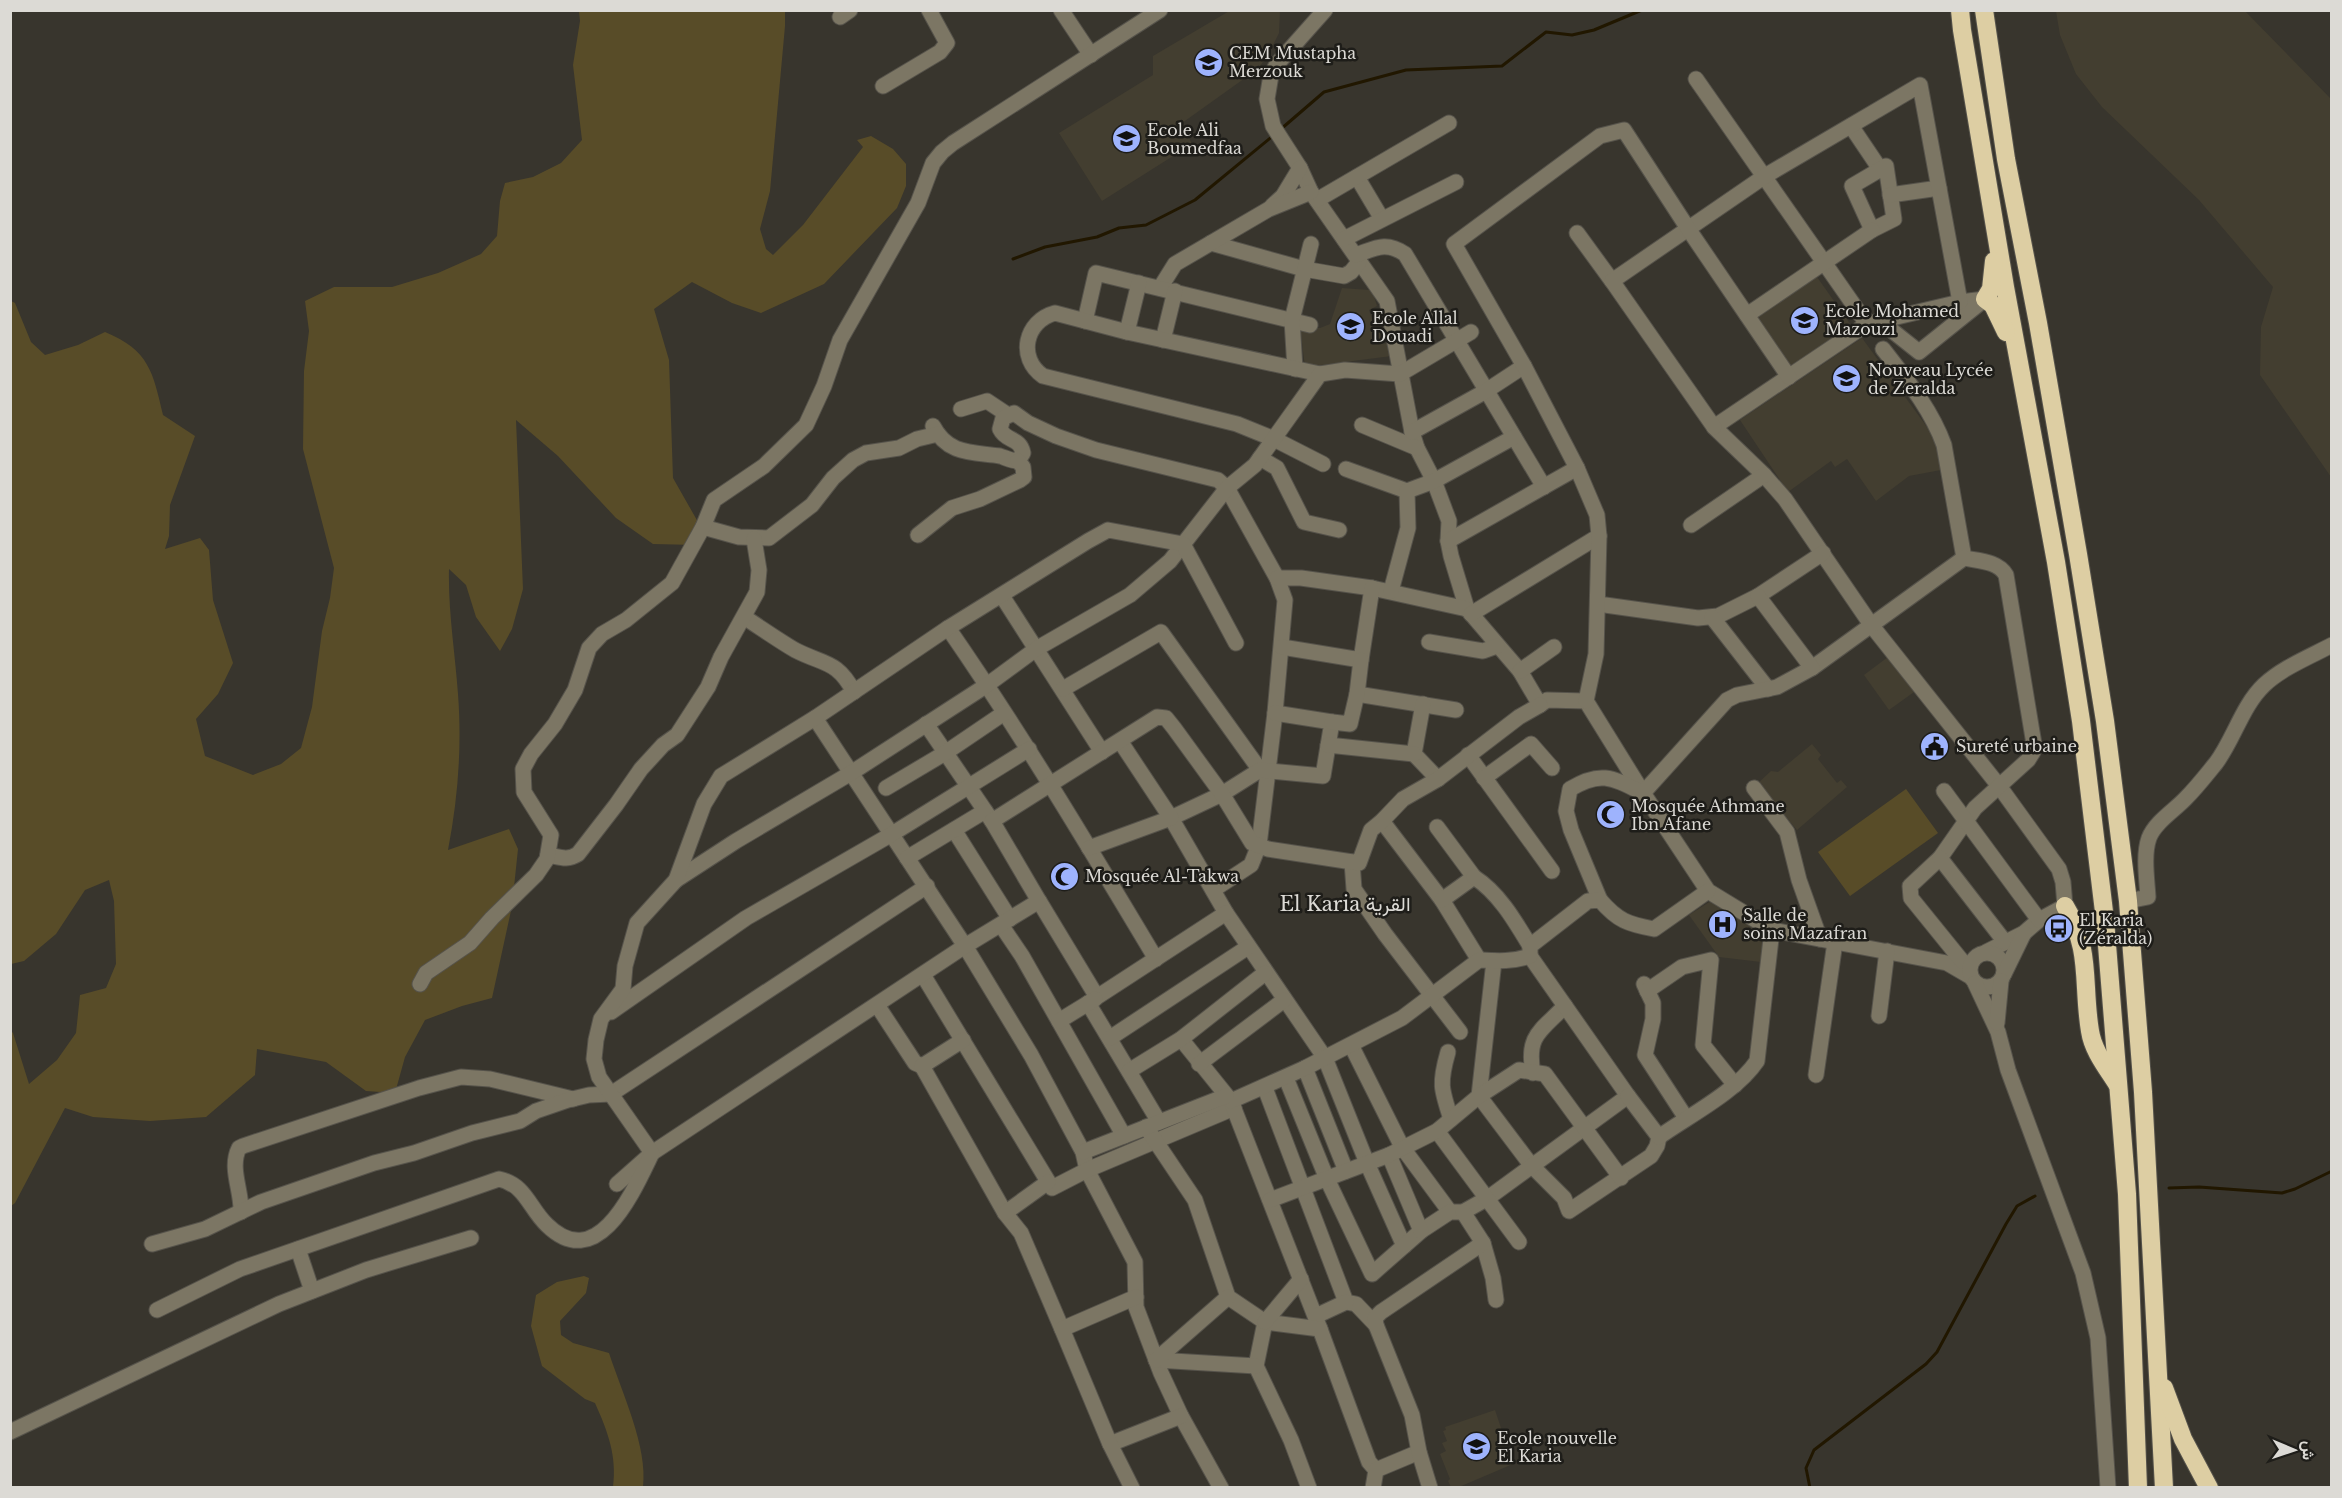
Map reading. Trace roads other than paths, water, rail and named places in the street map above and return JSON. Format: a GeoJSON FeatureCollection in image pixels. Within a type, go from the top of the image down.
{"type":"FeatureCollection","features":[{"type":"Feature","properties":{"kind":"highway"},"geometry":{"type":"LineString","coordinates":[[1960,10],[1996,233],[2056,562],[2081,721],[2105,920],[2127,1194],[2138,1488]]}},
{"type":"Feature","properties":{"kind":"highway"},"geometry":{"type":"LineString","coordinates":[[1984,10],[2006,159],[2038,323],[2105,721],[2128,901],[2143,1092],[2164,1488]]}},
{"type":"Feature","properties":{"kind":"highway"},"geometry":{"type":"LineString","coordinates":[[1996,233],[1993,280],[1991,289],[1984,299],[1999,313],[2021,367]]}},
{"type":"Feature","properties":{"kind":"highway"},"geometry":{"type":"LineString","coordinates":[[2065,906],[2082,941],[2090,1033],[2095,1048],[2119,1087]]}},
{"type":"Feature","properties":{"kind":"highway"},"geometry":{"type":"LineString","coordinates":[[2156,1366],[2183,1439],[2209,1488]]}},
{"type":"Feature","properties":{"kind":"street"},"geometry":{"type":"LineString","coordinates":[[883,86],[940,52],[947,43],[929,10]]}},
{"type":"Feature","properties":{"kind":"street"},"geometry":{"type":"LineString","coordinates":[[1061,10],[1090,55]]}},
{"type":"Feature","properties":{"kind":"street"},"geometry":{"type":"LineString","coordinates":[[1325,10],[1277,64],[1271,75],[1267,99],[1273,126],[1300,168],[1314,196],[1387,301],[1412,432],[1449,521],[1448,541],[1469,612],[1520,671],[1540,705]]}},
{"type":"Feature","properties":{"kind":"street"},"geometry":{"type":"LineString","coordinates":[[420,984],[426,973],[470,944],[492,918],[536,875],[548,855],[551,835],[524,792],[523,777],[527,761],[546,738],[575,690],[589,648],[602,634],[626,620],[672,583],[703,527],[714,500],[764,466],[791,442],[811,417],[840,340],[918,203],[933,163],[942,152],[1151,13]]}},
{"type":"Feature","properties":{"kind":"street"},"geometry":{"type":"LineString","coordinates":[[1696,78],[1824,263],[1873,322],[1919,352],[1984,299]]}},
{"type":"Feature","properties":{"kind":"street"},"geometry":{"type":"LineString","coordinates":[[1612,282],[1765,176],[1920,85],[1960,302]]}},
{"type":"Feature","properties":{"kind":"street"},"geometry":{"type":"LineString","coordinates":[[1269,209],[1314,196],[1357,177],[1449,123]]}},
{"type":"Feature","properties":{"kind":"street"},"geometry":{"type":"LineString","coordinates":[[1851,126],[1880,169]]}},
{"type":"Feature","properties":{"kind":"street"},"geometry":{"type":"LineString","coordinates":[[1789,377],[1624,130],[1600,136],[1454,244],[1524,366],[1577,468],[1597,515],[1599,536],[1596,654],[1586,701],[1708,891],[1772,930],[1887,951],[1967,959],[1998,956],[2002,962],[1998,1032]]}},
{"type":"Feature","properties":{"kind":"street"},"geometry":{"type":"LineString","coordinates":[[1747,315],[1872,230],[1894,219],[1886,166],[1852,186],[1872,230]]}},
{"type":"Feature","properties":{"kind":"street"},"geometry":{"type":"LineString","coordinates":[[1163,340],[1168,290],[1175,264],[1269,209],[1283,196],[1300,168]]}},
{"type":"Feature","properties":{"kind":"street"},"geometry":{"type":"LineString","coordinates":[[1357,177],[1382,219]]}},
{"type":"Feature","properties":{"kind":"street"},"geometry":{"type":"LineString","coordinates":[[1344,239],[1456,182]]}},
{"type":"Feature","properties":{"kind":"street"},"geometry":{"type":"LineString","coordinates":[[1890,195],[1939,188]]}},
{"type":"Feature","properties":{"kind":"street"},"geometry":{"type":"LineString","coordinates":[[1577,233],[1714,427],[1764,475],[1785,500],[1872,626],[1999,786],[2059,868],[2065,906],[2039,920],[2024,933],[1967,959]]}},
{"type":"Feature","properties":{"kind":"street"},"geometry":{"type":"LineString","coordinates":[[1211,243],[1304,269],[1344,276],[1351,273],[1358,259],[1384,246],[1395,247],[1405,254],[1544,487]]}},
{"type":"Feature","properties":{"kind":"street"},"geometry":{"type":"LineString","coordinates":[[1295,369],[1292,320],[1311,244]]}},
{"type":"Feature","properties":{"kind":"street"},"geometry":{"type":"LineString","coordinates":[[1085,321],[1096,273],[1310,325]]}},
{"type":"Feature","properties":{"kind":"street"},"geometry":{"type":"LineString","coordinates":[[1127,332],[1139,283]]}},
{"type":"Feature","properties":{"kind":"street"},"geometry":{"type":"LineString","coordinates":[[1714,427],[1873,322],[1960,302],[1984,299]]}},
{"type":"Feature","properties":{"kind":"street"},"geometry":{"type":"LineString","coordinates":[[1323,464],[1274,439],[1237,424],[1043,376],[1035,371],[1029,362],[1027,353],[1035,323],[1044,316],[1055,313],[1127,332],[1320,374],[1345,370],[1400,374],[1471,332]]}},
{"type":"Feature","properties":{"kind":"street"},"geometry":{"type":"LineString","coordinates":[[1883,349],[1930,412],[1938,429],[1944,446],[1964,558]]}},
{"type":"Feature","properties":{"kind":"street"},"geometry":{"type":"LineString","coordinates":[[1412,432],[1486,391],[1524,366]]}},
{"type":"Feature","properties":{"kind":"street"},"geometry":{"type":"LineString","coordinates":[[652,1153],[599,1077],[594,1059],[601,1019],[623,989],[625,966],[637,922],[676,880],[736,841],[851,773],[987,685],[1036,649],[1130,595],[1170,561],[1227,488],[1255,465],[1320,374]]}},
{"type":"Feature","properties":{"kind":"street"},"geometry":{"type":"LineString","coordinates":[[962,409],[987,401],[1008,415]]}},
{"type":"Feature","properties":{"kind":"street"},"geometry":{"type":"LineString","coordinates":[[1018,461],[1023,453],[1021,445],[1017,440],[1006,437],[1000,429],[1003,418],[1014,413],[1028,423],[1056,436],[1096,450],[1218,480],[1227,488],[1277,578],[1285,600],[1282,647],[1275,713],[1264,771],[1259,845],[1251,865],[1212,890]]}},
{"type":"Feature","properties":{"kind":"street"},"geometry":{"type":"LineString","coordinates":[[1362,425],[1417,448]]}},
{"type":"Feature","properties":{"kind":"street"},"geometry":{"type":"LineString","coordinates":[[703,527],[730,536],[769,538],[819,499],[833,478],[848,464],[859,457],[884,449],[899,448],[936,430],[945,443],[958,449],[1018,461],[1024,471],[1024,477],[1020,480],[980,499],[952,508],[918,535]]}},
{"type":"Feature","properties":{"kind":"street"},"geometry":{"type":"LineString","coordinates":[[1346,469],[1407,491],[1434,481],[1514,437]]}},
{"type":"Feature","properties":{"kind":"street"},"geometry":{"type":"LineString","coordinates":[[1260,458],[1277,468],[1304,522],[1339,530]]}},
{"type":"Feature","properties":{"kind":"street"},"geometry":{"type":"LineString","coordinates":[[1448,541],[1577,468]]}},
{"type":"Feature","properties":{"kind":"street"},"geometry":{"type":"LineString","coordinates":[[1691,525],[1764,475]]}},
{"type":"Feature","properties":{"kind":"street"},"geometry":{"type":"LineString","coordinates":[[1391,591],[1408,528],[1407,491]]}},
{"type":"Feature","properties":{"kind":"street"},"geometry":{"type":"LineString","coordinates":[[676,880],[704,804],[721,776],[815,718],[948,628],[1108,530],[1183,544]]}},
{"type":"Feature","properties":{"kind":"street"},"geometry":{"type":"LineString","coordinates":[[1277,578],[1301,578],[1391,591],[1469,612],[1599,536]]}},
{"type":"Feature","properties":{"kind":"street"},"geometry":{"type":"LineString","coordinates":[[548,855],[570,859],[578,854],[616,806],[641,769],[663,745],[676,735],[708,687],[721,657],[759,586],[754,539]]}},
{"type":"Feature","properties":{"kind":"street"},"geometry":{"type":"LineString","coordinates":[[1183,544],[1236,643]]}},
{"type":"Feature","properties":{"kind":"street"},"geometry":{"type":"LineString","coordinates":[[1598,604],[1698,618],[1718,616],[1758,596],[1823,553]]}},
{"type":"Feature","properties":{"kind":"street"},"geometry":{"type":"LineString","coordinates":[[1643,793],[1727,700],[1737,695],[1777,687],[1812,668],[1964,558],[1995,564],[2002,568],[2006,575],[2034,744],[2033,752],[2028,760],[1975,808],[1940,858],[1912,883],[1909,894],[1967,959],[1973,980]]}},
{"type":"Feature","properties":{"kind":"street"},"geometry":{"type":"LineString","coordinates":[[1275,713],[1350,724],[1357,694],[1372,588]]}},
{"type":"Feature","properties":{"kind":"street"},"geometry":{"type":"LineString","coordinates":[[1002,596],[1102,752]]}},
{"type":"Feature","properties":{"kind":"street"},"geometry":{"type":"LineString","coordinates":[[1758,596],[1812,668]]}},
{"type":"Feature","properties":{"kind":"street"},"geometry":{"type":"LineString","coordinates":[[1712,616],[1768,689]]}},
{"type":"Feature","properties":{"kind":"street"},"geometry":{"type":"LineString","coordinates":[[744,617],[798,651],[843,673],[854,692]]}},
{"type":"Feature","properties":{"kind":"street"},"geometry":{"type":"LineString","coordinates":[[948,628],[1029,749],[1156,958]]}},
{"type":"Feature","properties":{"kind":"street"},"geometry":{"type":"LineString","coordinates":[[1063,689],[1161,632],[1264,771]]}},
{"type":"Feature","properties":{"kind":"street"},"geometry":{"type":"LineString","coordinates":[[1429,642],[1483,651],[1497,646]]}},
{"type":"Feature","properties":{"kind":"street"},"geometry":{"type":"LineString","coordinates":[[2128,901],[2148,897],[2147,846],[2150,836],[2157,826],[2188,797],[2216,763],[2229,745],[2250,704],[2264,685],[2299,662],[2331,645]]}},
{"type":"Feature","properties":{"kind":"street"},"geometry":{"type":"LineString","coordinates":[[1282,647],[1361,660]]}},
{"type":"Feature","properties":{"kind":"street"},"geometry":{"type":"LineString","coordinates":[[1520,671],[1554,647]]}},
{"type":"Feature","properties":{"kind":"street"},"geometry":{"type":"LineString","coordinates":[[1357,694],[1456,710]]}},
{"type":"Feature","properties":{"kind":"street"},"geometry":{"type":"LineString","coordinates":[[907,858],[954,830],[1051,785],[1157,717],[1166,718],[1222,794],[1252,843],[1268,849],[1359,863],[1371,830],[1403,799],[1438,779],[1519,717],[1547,700],[1586,701]]}},
{"type":"Feature","properties":{"kind":"street"},"geometry":{"type":"LineString","coordinates":[[1414,754],[1423,704]]}},
{"type":"Feature","properties":{"kind":"street"},"geometry":{"type":"LineString","coordinates":[[886,788],[945,753],[1004,713]]}},
{"type":"Feature","properties":{"kind":"street"},"geometry":{"type":"LineString","coordinates":[[815,718],[965,946],[1031,1055],[1083,1152],[1088,1169],[1135,1262],[1137,1307],[1156,1360],[1181,1416],[1221,1488]]}},
{"type":"Feature","properties":{"kind":"street"},"geometry":{"type":"LineString","coordinates":[[1089,848],[1171,818],[1264,771],[1323,776],[1332,722]]}},
{"type":"Feature","properties":{"kind":"street"},"geometry":{"type":"LineString","coordinates":[[926,724],[988,816],[1039,901],[1093,1000],[1153,1124],[1155,1140],[1195,1200],[1228,1297],[1265,1323],[1318,1322],[1346,1302],[1356,1304],[1376,1325]]}},
{"type":"Feature","properties":{"kind":"street"},"geometry":{"type":"LineString","coordinates":[[1120,741],[1171,818],[1226,913],[1325,1058],[1367,1163],[1404,1246]]}},
{"type":"Feature","properties":{"kind":"street"},"geometry":{"type":"LineString","coordinates":[[1484,778],[1531,744],[1552,768]]}},
{"type":"Feature","properties":{"kind":"street"},"geometry":{"type":"LineString","coordinates":[[1328,745],[1414,754],[1438,779]]}},
{"type":"Feature","properties":{"kind":"street"},"geometry":{"type":"LineString","coordinates":[[601,1019],[746,918],[892,834],[1029,749]]}},
{"type":"Feature","properties":{"kind":"street"},"geometry":{"type":"LineString","coordinates":[[1468,755],[1552,871]]}},
{"type":"Feature","properties":{"kind":"street"},"geometry":{"type":"LineString","coordinates":[[1643,793],[1603,776],[1583,781],[1570,789],[1566,811],[1571,830],[1600,900],[1613,915],[1634,925],[1654,929],[1708,891]]}},
{"type":"Feature","properties":{"kind":"street"},"geometry":{"type":"LineString","coordinates":[[1754,788],[1787,832],[1799,880],[1828,940],[1816,1075]]}},
{"type":"Feature","properties":{"kind":"street"},"geometry":{"type":"LineString","coordinates":[[1944,791],[2039,920]]}},
{"type":"Feature","properties":{"kind":"street"},"geometry":{"type":"LineString","coordinates":[[1382,821],[1487,960],[1479,1096],[1531,1165],[1564,1198],[1569,1211],[1651,1156],[1659,1137],[1735,1085],[1751,1071],[1757,1061],[1772,930]]}},
{"type":"Feature","properties":{"kind":"street"},"geometry":{"type":"LineString","coordinates":[[1437,827],[1474,877],[1486,884],[1513,918],[1530,951],[1565,1006],[1659,1137]]}},
{"type":"Feature","properties":{"kind":"street"},"geometry":{"type":"LineString","coordinates":[[954,830],[1124,1136]]}},
{"type":"Feature","properties":{"kind":"street"},"geometry":{"type":"LineString","coordinates":[[1940,858],[2005,942]]}},
{"type":"Feature","properties":{"kind":"street"},"geometry":{"type":"LineString","coordinates":[[1352,862],[1354,889],[1385,934],[1460,1032]]}},
{"type":"Feature","properties":{"kind":"street"},"geometry":{"type":"LineString","coordinates":[[1442,900],[1474,877]]}},
{"type":"Feature","properties":{"kind":"street"},"geometry":{"type":"LineString","coordinates":[[152,1244],[205,1229],[261,1202],[307,1185],[472,1133],[520,1121],[536,1111],[574,1099],[589,1095],[611,1094],[927,885]]}},
{"type":"Feature","properties":{"kind":"street"},"geometry":{"type":"LineString","coordinates":[[923,975],[1052,1188],[1351,1045],[1402,1018],[1432,995],[1487,960],[1516,961],[1588,901],[1600,900]]}},
{"type":"Feature","properties":{"kind":"street"},"geometry":{"type":"LineString","coordinates":[[617,1184],[652,1153],[965,946],[1039,901]]}},
{"type":"Feature","properties":{"kind":"street"},"geometry":{"type":"LineString","coordinates":[[1059,1021],[1226,913]]}},
{"type":"Feature","properties":{"kind":"street"},"geometry":{"type":"LineString","coordinates":[[1973,980],[1986,987],[1991,987],[2002,978],[2024,933]]}},
{"type":"Feature","properties":{"kind":"street"},"geometry":{"type":"LineString","coordinates":[[1110,1038],[1248,947]]}},
{"type":"Feature","properties":{"kind":"street"},"geometry":{"type":"LineString","coordinates":[[1879,1016],[1887,951]]}},
{"type":"Feature","properties":{"kind":"street"},"geometry":{"type":"LineString","coordinates":[[1967,959],[1973,980],[1998,1032],[2008,1070],[2083,1273],[2093,1310],[2101,1359],[2108,1488]]}},
{"type":"Feature","properties":{"kind":"street"},"geometry":{"type":"LineString","coordinates":[[1686,1118],[1645,1055],[1653,1011],[1653,1003],[1646,988],[1682,967],[1711,960],[1703,1045],[1735,1085]]}},
{"type":"Feature","properties":{"kind":"street"},"geometry":{"type":"LineString","coordinates":[[1129,1071],[1180,1039],[1265,973]]}},
{"type":"Feature","properties":{"kind":"street"},"geometry":{"type":"LineString","coordinates":[[1199,1064],[1284,1000]]}},
{"type":"Feature","properties":{"kind":"street"},"geometry":{"type":"LineString","coordinates":[[877,1005],[915,1064],[922,1066],[1005,1213],[1021,1233],[1110,1444],[1132,1488]]}},
{"type":"Feature","properties":{"kind":"street"},"geometry":{"type":"LineString","coordinates":[[1270,1200],[1367,1163],[1437,1131],[1479,1096],[1527,1067],[1532,1043],[1536,1036],[1565,1006]]}},
{"type":"Feature","properties":{"kind":"street"},"geometry":{"type":"LineString","coordinates":[[1180,1039],[1230,1102],[1318,1322],[1370,1462],[1376,1470],[1373,1488]]}},
{"type":"Feature","properties":{"kind":"street"},"geometry":{"type":"LineString","coordinates":[[922,1066],[963,1040]]}},
{"type":"Feature","properties":{"kind":"street"},"geometry":{"type":"LineString","coordinates":[[1351,1045],[1395,1151],[1421,1231]]}},
{"type":"Feature","properties":{"kind":"street"},"geometry":{"type":"LineString","coordinates":[[1448,1052],[1442,1072],[1441,1089],[1451,1119]]}},
{"type":"Feature","properties":{"kind":"street"},"geometry":{"type":"LineString","coordinates":[[1527,1067],[1545,1074],[1621,1178]]}},
{"type":"Feature","properties":{"kind":"street"},"geometry":{"type":"LineString","coordinates":[[1305,1068],[1346,1171]]}},
{"type":"Feature","properties":{"kind":"street"},"geometry":{"type":"LineString","coordinates":[[241,1212],[242,1200],[235,1156],[239,1148],[243,1146],[419,1088],[461,1077],[490,1079],[574,1099]]}},
{"type":"Feature","properties":{"kind":"street"},"geometry":{"type":"LineString","coordinates":[[1286,1078],[1327,1179],[1372,1274],[1421,1231],[1488,1198],[1628,1096]]}},
{"type":"Feature","properties":{"kind":"street"},"geometry":{"type":"LineString","coordinates":[[1265,1088],[1346,1302]]}},
{"type":"Feature","properties":{"kind":"street"},"geometry":{"type":"LineString","coordinates":[[1083,1152],[1153,1124],[1230,1102]]}},
{"type":"Feature","properties":{"kind":"street"},"geometry":{"type":"LineString","coordinates":[[1437,1131],[1519,1242]]}},
{"type":"Feature","properties":{"kind":"street"},"geometry":{"type":"LineString","coordinates":[[1395,1151],[1456,1212],[1482,1243],[1493,1278],[1496,1300]]}},
{"type":"Feature","properties":{"kind":"street"},"geometry":{"type":"LineString","coordinates":[[157,1310],[240,1269],[499,1179],[514,1183],[547,1226],[570,1241],[590,1240],[616,1219],[629,1199],[652,1153]]}},
{"type":"Feature","properties":{"kind":"street"},"geometry":{"type":"LineString","coordinates":[[1005,1213],[1048,1182]]}},
{"type":"Feature","properties":{"kind":"street"},"geometry":{"type":"LineString","coordinates":[[10,1432],[312,1291],[366,1270],[471,1238]]}},
{"type":"Feature","properties":{"kind":"street"},"geometry":{"type":"LineString","coordinates":[[1430,1488],[1419,1452],[1412,1415],[1376,1325],[1376,1318],[1381,1312],[1482,1243]]}},
{"type":"Feature","properties":{"kind":"street"},"geometry":{"type":"LineString","coordinates":[[298,1249],[312,1291]]}},
{"type":"Feature","properties":{"kind":"street"},"geometry":{"type":"LineString","coordinates":[[1301,1279],[1265,1323],[1256,1366],[1291,1440],[1309,1488]]}},
{"type":"Feature","properties":{"kind":"street"},"geometry":{"type":"LineString","coordinates":[[1062,1329],[1136,1297]]}},
{"type":"Feature","properties":{"kind":"street"},"geometry":{"type":"LineString","coordinates":[[1156,1360],[1228,1297]]}},
{"type":"Feature","properties":{"kind":"street"},"geometry":{"type":"LineString","coordinates":[[1156,1360],[1256,1366]]}},
{"type":"Feature","properties":{"kind":"street"},"geometry":{"type":"LineString","coordinates":[[1110,1444],[1181,1416]]}},
{"type":"Feature","properties":{"kind":"street"},"geometry":{"type":"LineString","coordinates":[[1376,1470],[1419,1452]]}},
{"type":"Feature","properties":{"kind":"waterway"},"geometry":{"type":"LineString","coordinates":[[1281,129],[1324,92],[1406,70],[1502,66],[1546,32],[1572,35],[1594,30],[1642,10]]}},
{"type":"Feature","properties":{"kind":"waterway"},"geometry":{"type":"LineString","coordinates":[[1013,259],[1045,247],[1097,237],[1119,228],[1146,225],[1195,200],[1274,135]]}},
{"type":"Feature","properties":{"kind":"waterway"},"geometry":{"type":"LineString","coordinates":[[2169,1188],[2199,1187],[2282,1193],[2332,1171]]}},
{"type":"Feature","properties":{"kind":"waterway"},"geometry":{"type":"LineString","coordinates":[[1810,1488],[1806,1468],[1814,1450],[1926,1364],[1937,1352],[2017,1206],[2035,1196]]}},
{"type":"Feature","properties":{"kind":"place","name":"CEM Mustapha Merzouk"},"geometry":{"type":"Point","coordinates":[1208,62]}},
{"type":"Feature","properties":{"kind":"place","name":"Ecole Ali Boumedfaa"},"geometry":{"type":"Point","coordinates":[1126,139]}},
{"type":"Feature","properties":{"kind":"place","name":"Ecole Mohamed Mazouzi"},"geometry":{"type":"Point","coordinates":[1804,320]}},
{"type":"Feature","properties":{"kind":"place","name":"Ecole Allal Douadi"},"geometry":{"type":"Point","coordinates":[1351,327]}},
{"type":"Feature","properties":{"kind":"place","name":"Nouveau Lycée de Zeralda"},"geometry":{"type":"Point","coordinates":[1847,379]}},
{"type":"Feature","properties":{"kind":"place","name":"Sureté urbaine"},"geometry":{"type":"Point","coordinates":[1935,746]}},
{"type":"Feature","properties":{"kind":"place","name":"Mosquée Athmane Ibn Afane"},"geometry":{"type":"Point","coordinates":[1610,815]}},
{"type":"Feature","properties":{"kind":"place","name":"Mosquée Al-Takwa"},"geometry":{"type":"Point","coordinates":[1064,876]}},
{"type":"Feature","properties":{"kind":"place","name":"Salle de soins Mazafran"},"geometry":{"type":"Point","coordinates":[1722,924]}},
{"type":"Feature","properties":{"kind":"place","name":"El Karia (Zéralda)"},"geometry":{"type":"Point","coordinates":[2058,929]}},
{"type":"Feature","properties":{"kind":"place","name":"Ecole nouvelle El Karia"},"geometry":{"type":"Point","coordinates":[1476,1447]}},
{"type":"Feature","properties":{"kind":"district","name":"El Karia القرية"},"geometry":{"type":"Point","coordinates":[1345,904]}}]}
